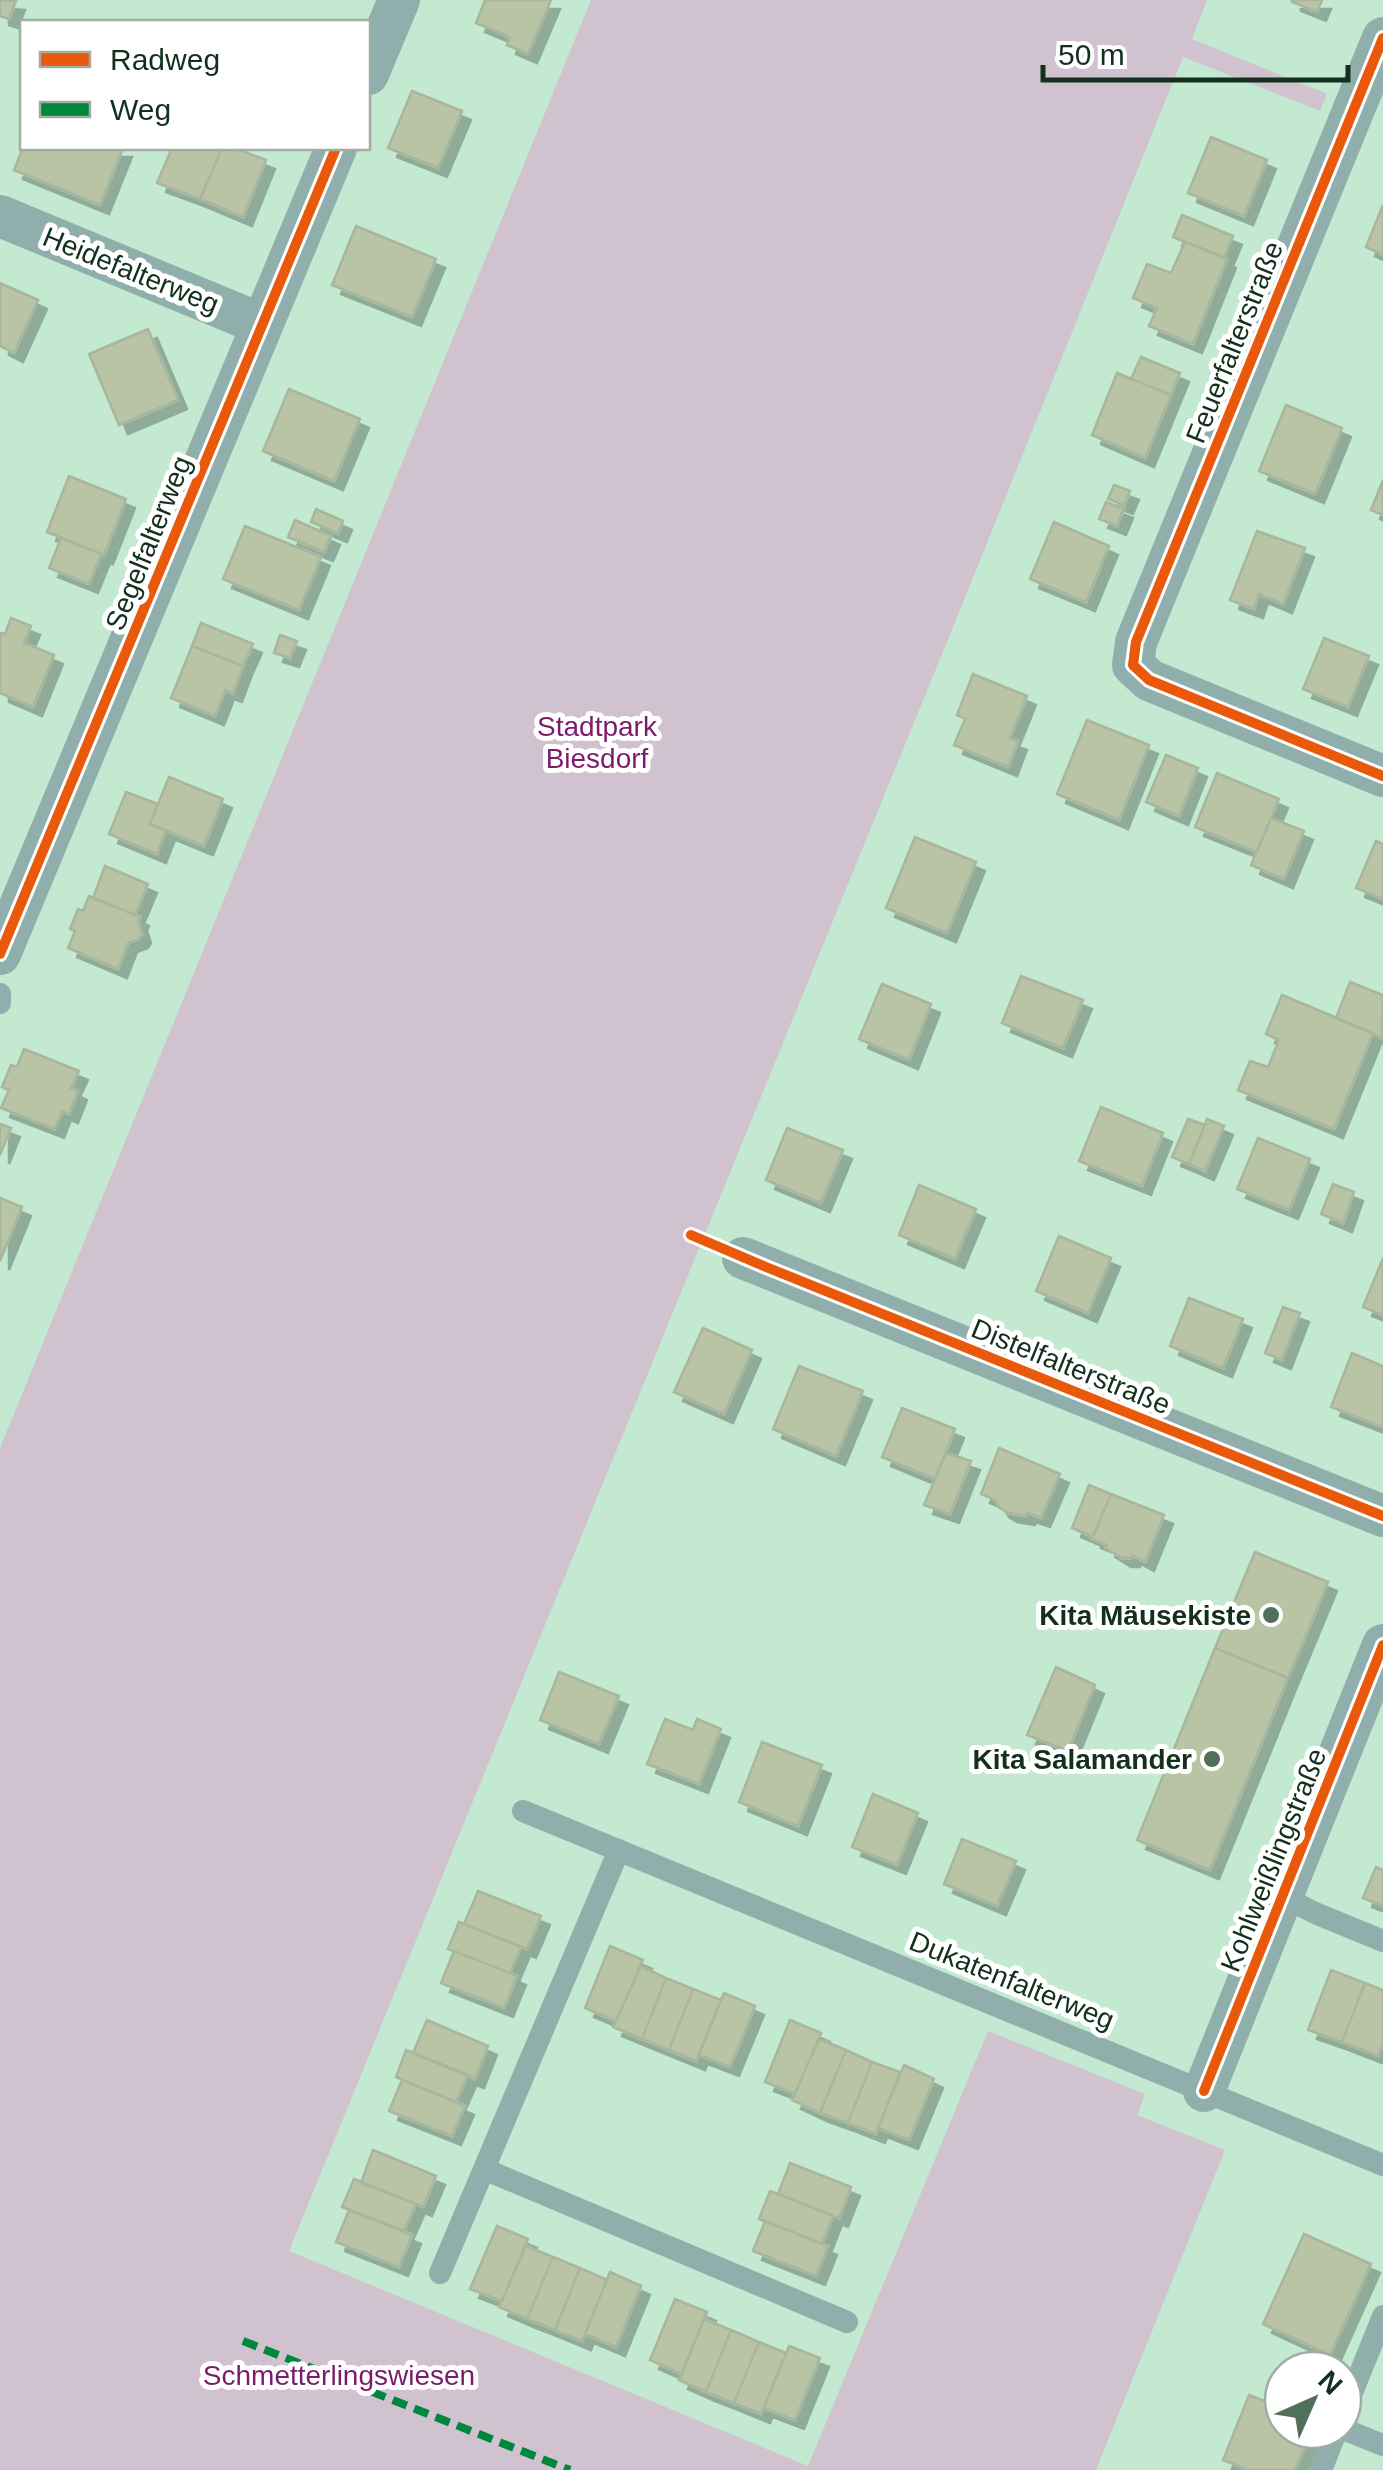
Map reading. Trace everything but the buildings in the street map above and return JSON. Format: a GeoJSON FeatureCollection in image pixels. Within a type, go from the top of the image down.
{"type":"FeatureCollection","features":[{"type":"Feature","properties":{"kind":"street"},"geometry":{"type":"LineString","coordinates":[[370,69],[399,0]]}},
{"type":"Feature","properties":{"kind":"street","name":"Feuerfalterstraße"},"geometry":{"type":"LineString","coordinates":[[1383,38],[1368,117],[1136,642],[1133,665],[1148,680],[1383,776]]}},
{"type":"Feature","properties":{"kind":"street","name":"Segelfalterweg"},"geometry":{"type":"LineString","coordinates":[[0,954],[335,150]]}},
{"type":"Feature","properties":{"kind":"street","name":"Heidefalterweg"},"geometry":{"type":"LineString","coordinates":[[0,216],[261,324]]}},
{"type":"Feature","properties":{"kind":"street","name":"Distelfalterstraße"},"geometry":{"type":"LineString","coordinates":[[743,1258],[1383,1516]]}},
{"type":"Feature","properties":{"kind":"street","name":"Kohlweißlingstraße"},"geometry":{"type":"LineString","coordinates":[[1204,2091],[1383,1645]]}},
{"type":"Feature","properties":{"kind":"lane"},"geometry":{"type":"LineString","coordinates":[[0,994],[0,1003]]}},
{"type":"Feature","properties":{"kind":"lane","name":"Dukatenfalterweg"},"geometry":{"type":"LineString","coordinates":[[523,1811],[1383,2164]]}},
{"type":"Feature","properties":{"kind":"lane"},"geometry":{"type":"LineString","coordinates":[[440,2273],[618,1850]]}},
{"type":"Feature","properties":{"kind":"lane"},"geometry":{"type":"LineString","coordinates":[[1284,1897],[1383,1941]]}},
{"type":"Feature","properties":{"kind":"lane"},"geometry":{"type":"LineString","coordinates":[[484,2169],[847,2322]]}},
{"type":"Feature","properties":{"kind":"lane"},"geometry":{"type":"LineString","coordinates":[[1363,2366],[1383,2316]]}},
{"type":"Feature","properties":{"kind":"green space","name":"Stadtpark Biesdorf"},"geometry":{"type":"Polygon","coordinates":[[[591,0],[1207,0],[1192,39],[1327,94],[1320,111],[1183,57],[289,2251],[808,2466],[988,2031],[1145,2094],[1137,2115],[1225,2150],[1096,2470],[0,2470],[0,1448],[591,0]]]}},
{"type":"Feature","properties":{"kind":"marked path"},"geometry":{"type":"LineString","coordinates":[[243,2341],[570,2470]]}},
{"type":"Feature","properties":{"kind":"cycle path"},"geometry":{"type":"LineString","coordinates":[[1383,38],[1136,642],[1133,665],[1149,680],[1383,776]]}},
{"type":"Feature","properties":{"kind":"cycle path"},"geometry":{"type":"LineString","coordinates":[[0,954],[335,150]]}},
{"type":"Feature","properties":{"kind":"cycle path"},"geometry":{"type":"LineString","coordinates":[[691,1235],[1383,1516]]}},
{"type":"Feature","properties":{"kind":"cycle path"},"geometry":{"type":"LineString","coordinates":[[1204,2091],[1383,1645]]}},
{"type":"Feature","properties":{"kind":"place","name":"Kita Mäusekiste"},"geometry":{"type":"Point","coordinates":[1271,1615]}},
{"type":"Feature","properties":{"kind":"place","name":"Kita Salamander"},"geometry":{"type":"Point","coordinates":[1212,1759]}},
{"type":"Feature","properties":{"kind":"park label","name":"Schmetterlingswiesen"},"geometry":{"type":"Point","coordinates":[339,2375]}}]}
